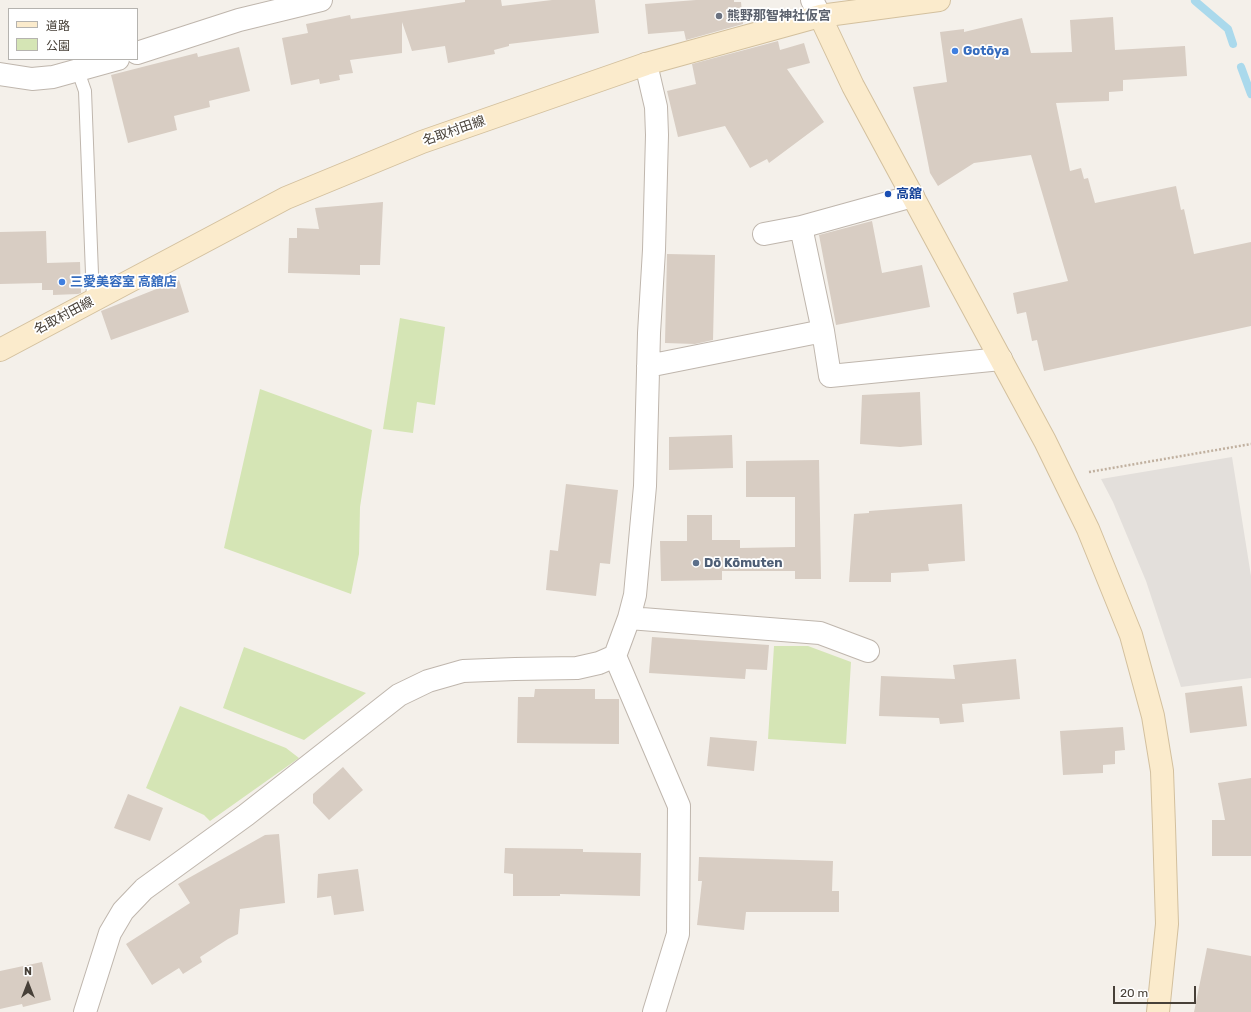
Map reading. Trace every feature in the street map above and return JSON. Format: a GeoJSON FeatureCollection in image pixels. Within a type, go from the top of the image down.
{"type":"FeatureCollection","features":[{"type":"Feature","properties":{"kind":"street"},"geometry":{"type":"LineString","coordinates":[[138,53],[239,20],[321,0]]}},
{"type":"Feature","properties":{"kind":"street","name":"名取村田線"},"geometry":{"type":"LineString","coordinates":[[0,350],[286,198],[422,142],[646,64],[816,8],[940,0]]}},
{"type":"Feature","properties":{"kind":"street"},"geometry":{"type":"LineString","coordinates":[[816,8],[853,86],[1001,359],[1063,477],[1088,529],[1131,635],[1153,716],[1162,771],[1167,924],[1158,1012]]}},
{"type":"Feature","properties":{"kind":"street"},"geometry":{"type":"LineString","coordinates":[[0,74],[32,80],[78,71],[115,60]]}},
{"type":"Feature","properties":{"kind":"street"},"geometry":{"type":"LineString","coordinates":[[646,64],[656,107],[657,135],[645,486],[635,595],[629,618],[615,656],[680,806],[678,934],[654,1012]]}},
{"type":"Feature","properties":{"kind":"street"},"geometry":{"type":"LineString","coordinates":[[764,234],[801,227],[913,196]]}},
{"type":"Feature","properties":{"kind":"street"},"geometry":{"type":"LineString","coordinates":[[801,227],[823,331],[830,376],[1001,359]]}},
{"type":"Feature","properties":{"kind":"street"},"geometry":{"type":"LineString","coordinates":[[648,366],[823,331]]}},
{"type":"Feature","properties":{"kind":"street"},"geometry":{"type":"LineString","coordinates":[[629,618],[820,633],[868,651]]}},
{"type":"Feature","properties":{"kind":"street"},"geometry":{"type":"LineString","coordinates":[[85,1012],[110,933],[123,911],[144,889],[246,815],[399,695],[428,681],[463,671],[576,668],[599,663],[615,656]]}},
{"type":"Feature","properties":{"kind":"lane"},"geometry":{"type":"LineString","coordinates":[[78,71],[85,91],[93,300]]}},
{"type":"Feature","properties":{"kind":"path"},"geometry":{"type":"LineString","coordinates":[[1063,477],[1251,444]]}},
{"type":"Feature","properties":{"kind":"shaded area"},"geometry":{"type":"Polygon","coordinates":[[[1232,457],[1251,576],[1251,678],[1181,687],[1146,581],[1113,502],[1101,479],[1232,457]]]}},
{"type":"Feature","properties":{"kind":"green space"},"geometry":{"type":"Polygon","coordinates":[[[400,318],[445,327],[435,405],[417,402],[413,433],[383,429],[400,318]]]}},
{"type":"Feature","properties":{"kind":"green space"},"geometry":{"type":"Polygon","coordinates":[[[260,389],[372,430],[360,507],[359,554],[351,594],[224,548],[260,389]]]}},
{"type":"Feature","properties":{"kind":"green space"},"geometry":{"type":"Polygon","coordinates":[[[774,646],[808,646],[851,662],[846,744],[768,739],[774,646]]]}},
{"type":"Feature","properties":{"kind":"green space"},"geometry":{"type":"Polygon","coordinates":[[[244,647],[366,693],[304,740],[223,708],[244,647]]]}},
{"type":"Feature","properties":{"kind":"green space"},"geometry":{"type":"Polygon","coordinates":[[[180,706],[286,748],[299,758],[210,821],[204,815],[146,788],[180,706]]]}},
{"type":"Feature","properties":{"kind":"building"},"geometry":{"type":"Polygon","coordinates":[[[465,0],[501,0],[502,6],[552,0],[595,0],[599,33],[509,44],[509,46],[494,50],[495,54],[448,63],[445,46],[412,51],[402,22],[402,53],[350,60],[353,73],[339,75],[340,80],[320,84],[319,79],[291,85],[282,38],[308,33],[306,24],[350,15],[351,19],[465,2],[465,0]]]}},
{"type":"Feature","properties":{"kind":"building"},"geometry":{"type":"Polygon","coordinates":[[[696,0],[734,0],[734,2],[741,2],[743,24],[686,40],[684,31],[648,34],[645,4],[696,0]]]}},
{"type":"Feature","properties":{"kind":"building"},"geometry":{"type":"Polygon","coordinates":[[[1113,17],[1115,50],[1185,46],[1187,76],[1123,80],[1123,91],[1109,92],[1109,101],[1056,103],[1070,171],[1081,168],[1084,179],[1088,178],[1095,203],[1176,186],[1181,210],[1184,209],[1194,254],[1251,242],[1251,326],[1044,371],[1037,340],[1032,341],[1026,312],[1017,314],[1013,293],[1068,281],[1031,155],[974,163],[938,186],[930,173],[913,87],[947,82],[940,32],[964,29],[964,32],[1022,18],[1031,53],[1072,52],[1070,20],[1113,17]]]}},
{"type":"Feature","properties":{"kind":"building"},"geometry":{"type":"Polygon","coordinates":[[[778,41],[780,50],[804,43],[810,63],[787,69],[824,122],[769,163],[767,159],[750,168],[725,126],[678,137],[667,91],[696,84],[692,64],[778,41]]]}},
{"type":"Feature","properties":{"kind":"building"},"geometry":{"type":"Polygon","coordinates":[[[239,47],[250,91],[209,101],[210,107],[174,116],[177,130],[128,143],[111,75],[197,53],[198,57],[239,47]]]}},
{"type":"Feature","properties":{"kind":"building"},"geometry":{"type":"Polygon","coordinates":[[[383,202],[380,265],[360,265],[360,275],[288,273],[289,238],[297,238],[297,228],[319,229],[315,208],[383,202]]]}},
{"type":"Feature","properties":{"kind":"building"},"geometry":{"type":"Polygon","coordinates":[[[872,221],[882,273],[922,265],[930,307],[836,325],[819,235],[872,221]]]}},
{"type":"Feature","properties":{"kind":"building"},"geometry":{"type":"Polygon","coordinates":[[[46,231],[47,263],[80,262],[81,293],[53,295],[53,290],[42,290],[42,283],[0,284],[0,232],[46,231]]]}},
{"type":"Feature","properties":{"kind":"building"},"geometry":{"type":"Polygon","coordinates":[[[667,254],[715,255],[713,340],[695,344],[665,343],[667,254]]]}},
{"type":"Feature","properties":{"kind":"building"},"geometry":{"type":"Polygon","coordinates":[[[179,280],[189,312],[111,340],[101,311],[179,280]]]}},
{"type":"Feature","properties":{"kind":"building"},"geometry":{"type":"Polygon","coordinates":[[[920,392],[922,445],[900,447],[860,444],[862,395],[920,392]]]}},
{"type":"Feature","properties":{"kind":"building"},"geometry":{"type":"Polygon","coordinates":[[[732,435],[733,468],[669,470],[669,437],[732,435]]]}},
{"type":"Feature","properties":{"kind":"building"},"geometry":{"type":"Polygon","coordinates":[[[819,460],[821,579],[795,579],[795,571],[722,571],[722,580],[661,581],[660,541],[687,541],[687,515],[712,515],[712,540],[740,540],[740,548],[795,547],[795,497],[746,497],[746,461],[819,460]]]}},
{"type":"Feature","properties":{"kind":"building"},"geometry":{"type":"Polygon","coordinates":[[[566,484],[618,490],[610,564],[600,563],[596,596],[546,590],[550,550],[558,551],[566,484]]]}},
{"type":"Feature","properties":{"kind":"building"},"geometry":{"type":"Polygon","coordinates":[[[962,504],[965,561],[928,564],[929,571],[891,573],[891,582],[849,582],[854,514],[869,513],[869,511],[962,504]]]}},
{"type":"Feature","properties":{"kind":"building"},"geometry":{"type":"Polygon","coordinates":[[[652,637],[769,645],[767,670],[746,669],[745,679],[649,673],[652,637]]]}},
{"type":"Feature","properties":{"kind":"building"},"geometry":{"type":"Polygon","coordinates":[[[1016,659],[1020,699],[962,704],[964,722],[940,724],[939,718],[879,716],[881,676],[955,679],[953,665],[1016,659]]]}},
{"type":"Feature","properties":{"kind":"building"},"geometry":{"type":"Polygon","coordinates":[[[1242,686],[1247,726],[1190,733],[1185,693],[1242,686]]]}},
{"type":"Feature","properties":{"kind":"building"},"geometry":{"type":"Polygon","coordinates":[[[535,689],[595,689],[595,699],[619,699],[619,744],[517,743],[518,697],[534,697],[535,689]]]}},
{"type":"Feature","properties":{"kind":"building"},"geometry":{"type":"Polygon","coordinates":[[[1123,727],[1125,750],[1115,751],[1115,764],[1103,765],[1103,773],[1063,775],[1060,731],[1123,727]]]}},
{"type":"Feature","properties":{"kind":"building"},"geometry":{"type":"Polygon","coordinates":[[[710,737],[757,741],[754,771],[707,766],[710,737]]]}},
{"type":"Feature","properties":{"kind":"building"},"geometry":{"type":"Polygon","coordinates":[[[343,767],[363,790],[329,820],[313,803],[313,794],[343,767]]]}},
{"type":"Feature","properties":{"kind":"building"},"geometry":{"type":"Polygon","coordinates":[[[1251,778],[1251,856],[1212,856],[1212,820],[1225,820],[1218,783],[1251,778]]]}},
{"type":"Feature","properties":{"kind":"building"},"geometry":{"type":"Polygon","coordinates":[[[128,794],[163,808],[150,841],[114,828],[128,794]]]}},
{"type":"Feature","properties":{"kind":"building"},"geometry":{"type":"Polygon","coordinates":[[[279,834],[285,903],[240,909],[238,934],[200,957],[202,962],[183,974],[179,968],[152,985],[126,944],[190,903],[178,884],[265,835],[279,834]]]}},
{"type":"Feature","properties":{"kind":"building"},"geometry":{"type":"Polygon","coordinates":[[[505,848],[583,849],[583,852],[641,853],[640,896],[560,894],[560,896],[513,896],[513,874],[504,873],[505,848]]]}},
{"type":"Feature","properties":{"kind":"building"},"geometry":{"type":"Polygon","coordinates":[[[699,857],[833,861],[832,891],[839,891],[839,912],[746,912],[744,930],[697,925],[702,881],[698,881],[699,857]]]}},
{"type":"Feature","properties":{"kind":"building"},"geometry":{"type":"Polygon","coordinates":[[[358,869],[364,911],[334,915],[331,896],[317,898],[318,874],[358,869]]]}},
{"type":"Feature","properties":{"kind":"building"},"geometry":{"type":"Polygon","coordinates":[[[1207,948],[1251,956],[1251,1012],[1194,1012],[1207,948]]]}},
{"type":"Feature","properties":{"kind":"building"},"geometry":{"type":"Polygon","coordinates":[[[42,962],[51,1000],[23,1007],[22,1004],[0,1009],[0,971],[42,962]]]}},
{"type":"Feature","properties":{"kind":"waterway"},"geometry":{"type":"LineString","coordinates":[[1195,1],[1228,29],[1233,44]]}},
{"type":"Feature","properties":{"kind":"waterway"},"geometry":{"type":"LineString","coordinates":[[1241,67],[1251,94]]}},
{"type":"Feature","properties":{"kind":"place","name":"熊野那智神社仮宮"},"geometry":{"type":"Point","coordinates":[719,16]}},
{"type":"Feature","properties":{"kind":"place","name":"Gotōya"},"geometry":{"type":"Point","coordinates":[955,51]}},
{"type":"Feature","properties":{"kind":"place","name":"高舘"},"geometry":{"type":"Point","coordinates":[888,194]}},
{"type":"Feature","properties":{"kind":"place","name":"三愛美容室 高舘店"},"geometry":{"type":"Point","coordinates":[62,282]}},
{"type":"Feature","properties":{"kind":"place","name":"Dō Kōmuten"},"geometry":{"type":"Point","coordinates":[696,563]}}]}
